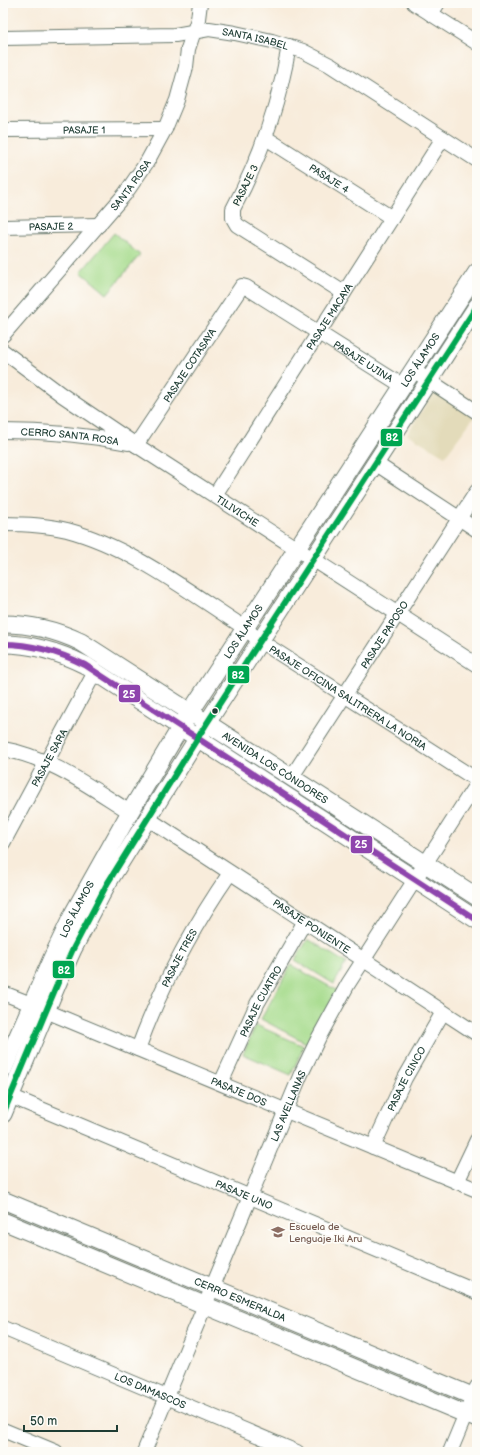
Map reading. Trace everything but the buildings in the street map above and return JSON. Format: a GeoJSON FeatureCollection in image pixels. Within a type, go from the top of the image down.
{"type":"FeatureCollection","features":[{"type":"Feature","properties":{"kind":"street","name":"SANTA ROSA"},"geometry":{"type":"LineString","coordinates":[[3,335],[99,225],[136,178],[165,129],[174,110],[182,84],[188,49],[199,15],[200,3]]}},
{"type":"Feature","properties":{"kind":"street"},"geometry":{"type":"LineString","coordinates":[[414,3],[435,8],[477,43]]}},
{"type":"Feature","properties":{"kind":"street","name":"SANTA ISABEL"},"geometry":{"type":"LineString","coordinates":[[3,38],[175,35],[209,29],[235,33],[290,46],[330,65],[477,160]]}},
{"type":"Feature","properties":{"kind":"street","name":"PASAJE 3"},"geometry":{"type":"LineString","coordinates":[[290,46],[279,95],[266,138],[251,174],[232,213],[234,222],[237,225],[344,293]]}},
{"type":"Feature","properties":{"kind":"street","name":"PASAJE 1"},"geometry":{"type":"LineString","coordinates":[[3,130],[165,129]]}},
{"type":"Feature","properties":{"kind":"street","name":"PASAJE 4"},"geometry":{"type":"LineString","coordinates":[[266,138],[392,218]]}},
{"type":"Feature","properties":{"kind":"street","name":"PASAJE MACAYA"},"geometry":{"type":"LineString","coordinates":[[215,496],[443,138]]}},
{"type":"Feature","properties":{"kind":"street","name":"PASAJE 2"},"geometry":{"type":"LineString","coordinates":[[3,227],[99,225]]}},
{"type":"Feature","properties":{"kind":"street","name":"LOS ÁLAMOS"},"geometry":{"type":"LineString","coordinates":[[3,1114],[39,1007],[74,912],[130,812],[189,712],[477,272]]}},
{"type":"Feature","properties":{"kind":"street","name":"PASAJE UJINA"},"geometry":{"type":"LineString","coordinates":[[242,286],[319,332],[403,386]]}},
{"type":"Feature","properties":{"kind":"street","name":"PASAJE COTASAYA"},"geometry":{"type":"LineString","coordinates":[[136,445],[242,286]]}},
{"type":"Feature","properties":{"kind":"street","name":"LOS ÁLAMOS"},"geometry":{"type":"LineString","coordinates":[[3,1070],[73,949],[107,884],[147,818],[477,306]]}},
{"type":"Feature","properties":{"kind":"street","name":"TILIVICHE"},"geometry":{"type":"LineString","coordinates":[[3,351],[62,395],[136,445],[477,665]]}},
{"type":"Feature","properties":{"kind":"street"},"geometry":{"type":"LineString","coordinates":[[413,370],[477,412]]}},
{"type":"Feature","properties":{"kind":"street","name":"CERRO SANTA ROSA"},"geometry":{"type":"LineString","coordinates":[[3,432],[55,433],[110,439],[136,445]]}},
{"type":"Feature","properties":{"kind":"street"},"geometry":{"type":"LineString","coordinates":[[375,463],[477,530]]}},
{"type":"Feature","properties":{"kind":"street","name":"PASAJE PAPOSO"},"geometry":{"type":"LineString","coordinates":[[291,778],[477,491]]}},
{"type":"Feature","properties":{"kind":"street","name":"PASAJE OFICINA SALITRERA LA NORIA"},"geometry":{"type":"LineString","coordinates":[[3,524],[26,525],[65,530],[108,544],[138,559],[245,628],[260,642],[477,780]]}},
{"type":"Feature","properties":{"kind":"street","name":"AVENIDA LOS CÓNDORES"},"geometry":{"type":"LineString","coordinates":[[3,624],[41,627],[68,636],[92,649],[477,897]]}},
{"type":"Feature","properties":{"kind":"street","name":"AVENIDA LOS CÓNDORES"},"geometry":{"type":"LineString","coordinates":[[3,644],[46,649],[72,659],[95,672],[477,920]]}},
{"type":"Feature","properties":{"kind":"street","name":"PASAJE SARA"},"geometry":{"type":"LineString","coordinates":[[4,841],[95,672]]}},
{"type":"Feature","properties":{"kind":"street"},"geometry":{"type":"LineString","coordinates":[[3,749],[19,752],[47,762],[130,812]]}},
{"type":"Feature","properties":{"kind":"street","name":"LAS AVELLANAS"},"geometry":{"type":"LineString","coordinates":[[144,1452],[301,1074],[322,1030],[363,959],[477,783]]}},
{"type":"Feature","properties":{"kind":"street","name":"PASAJE PONIENTE"},"geometry":{"type":"LineString","coordinates":[[147,818],[477,1034]]}},
{"type":"Feature","properties":{"kind":"street","name":"PASAJE TRES"},"geometry":{"type":"LineString","coordinates":[[138,1049],[156,1002],[176,961],[211,901],[230,873]]}},
{"type":"Feature","properties":{"kind":"street","name":"PASAJE CUATRO"},"geometry":{"type":"LineString","coordinates":[[221,1083],[258,1004],[305,921]]}},
{"type":"Feature","properties":{"kind":"street","name":"PASAJE DOS"},"geometry":{"type":"LineString","coordinates":[[3,993],[477,1190]]}},
{"type":"Feature","properties":{"kind":"street","name":"PASAJE CINCO"},"geometry":{"type":"LineString","coordinates":[[373,1147],[405,1078],[442,1012]]}},
{"type":"Feature","properties":{"kind":"street","name":"PASAJE UNO"},"geometry":{"type":"LineString","coordinates":[[10,1096],[477,1292]]}},
{"type":"Feature","properties":{"kind":"street"},"geometry":{"type":"LineString","coordinates":[[457,1182],[477,1140]]}},
{"type":"Feature","properties":{"kind":"street","name":"CERRO ESMERALDA"},"geometry":{"type":"LineString","coordinates":[[3,1200],[212,1288],[476,1394]]}},
{"type":"Feature","properties":{"kind":"street","name":"CERRO ESMERALDA"},"geometry":{"type":"LineString","coordinates":[[3,1221],[471,1417]]}},
{"type":"Feature","properties":{"kind":"street","name":"LOS DAMASCOS"},"geometry":{"type":"LineString","coordinates":[[3,1328],[298,1452]]}},
{"type":"Feature","properties":{"kind":"street"},"geometry":{"type":"LineString","coordinates":[[450,1452],[471,1417],[476,1394]]}},
{"type":"Feature","properties":{"kind":"street"},"geometry":{"type":"LineString","coordinates":[[3,1430],[56,1452]]}},
{"type":"Feature","properties":{"kind":"shaded area"},"geometry":{"type":"Polygon","coordinates":[[[435,390],[474,417],[445,456],[407,434],[435,390]]]}},
{"type":"Feature","properties":{"kind":"green space"},"geometry":{"type":"Polygon","coordinates":[[[114,233],[140,255],[107,294],[81,272],[114,233]]]}},
{"type":"Feature","properties":{"kind":"green space"},"geometry":{"type":"Polygon","coordinates":[[[308,939],[346,963],[334,984],[295,960],[308,939]]]}},
{"type":"Feature","properties":{"kind":"green space"},"geometry":{"type":"Polygon","coordinates":[[[291,965],[338,991],[308,1044],[261,1019],[291,965]]]}},
{"type":"Feature","properties":{"kind":"green space"},"geometry":{"type":"Polygon","coordinates":[[[256,1025],[304,1046],[291,1075],[243,1054],[256,1025]]]}},
{"type":"Feature","properties":{"kind":"transit line","name":"82"},"geometry":{"type":"LineString","coordinates":[[3,1114],[73,949],[107,884],[207,723],[477,306]]}},
{"type":"Feature","properties":{"kind":"transit line","name":"25"},"geometry":{"type":"LineString","coordinates":[[3,644],[35,647],[65,656],[85,665],[477,920]]}},
{"type":"Feature","properties":{"kind":"place","name":"Escuela de Lenguaje Iki Aru"},"geometry":{"type":"Point","coordinates":[278,1232]}}]}
